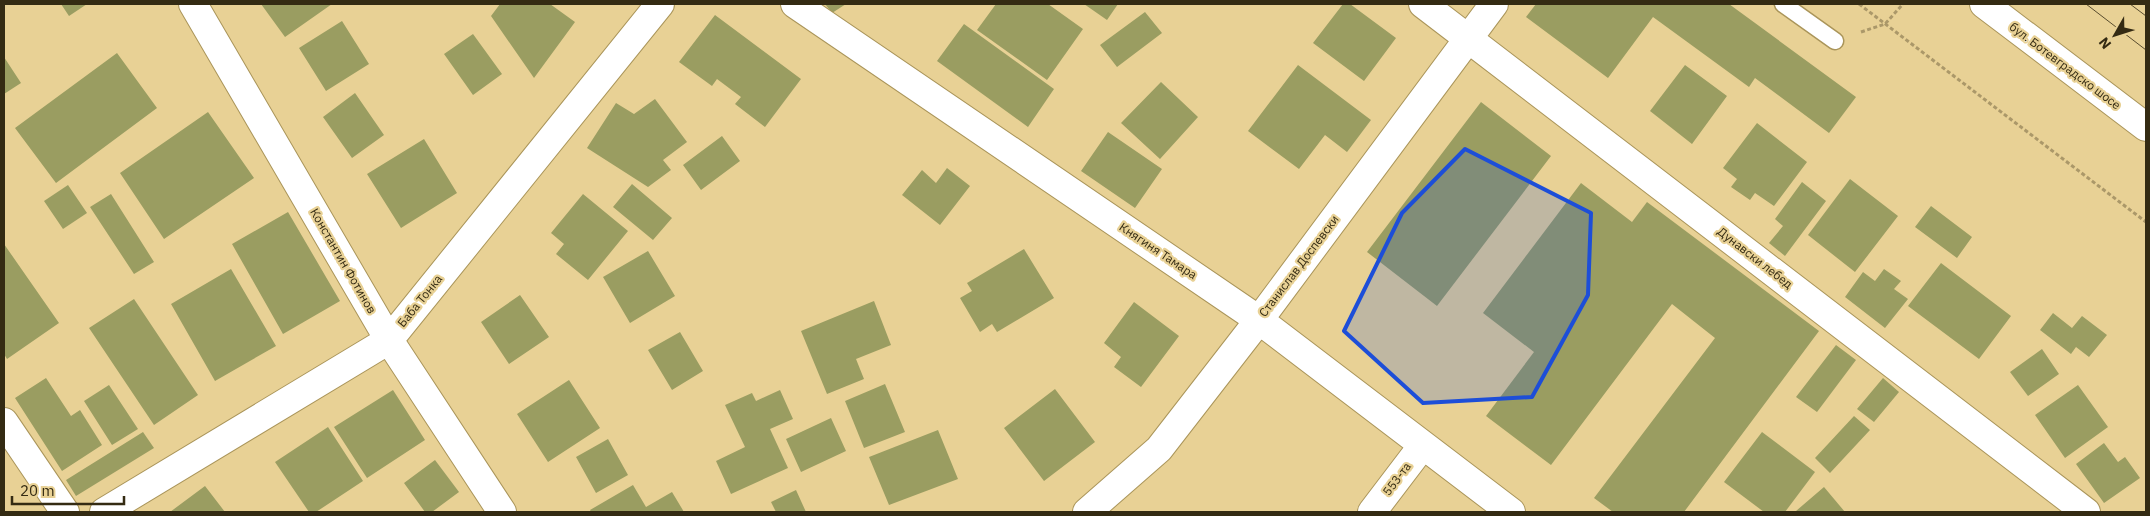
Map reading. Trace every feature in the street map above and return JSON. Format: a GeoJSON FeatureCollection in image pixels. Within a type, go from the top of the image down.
{"type":"FeatureCollection","features":[{"type":"Feature","properties":{"kind":"street","name":"Константин Фотинов"},"geometry":{"type":"LineString","coordinates":[[194,4],[389,340],[502,512]]}},
{"type":"Feature","properties":{"kind":"street","name":"Баба Тонка"},"geometry":{"type":"LineString","coordinates":[[104,512],[389,340],[660,4]]}},
{"type":"Feature","properties":{"kind":"street","name":"Княгиня Тамара"},"geometry":{"type":"LineString","coordinates":[[795,4],[1258,320],[1511,512]]}},
{"type":"Feature","properties":{"kind":"street","name":"Дунавски лебед"},"geometry":{"type":"LineString","coordinates":[[1423,4],[2086,512]]}},
{"type":"Feature","properties":{"kind":"street","name":"Станислав Доспевски"},"geometry":{"type":"LineString","coordinates":[[1087,512],[1159,449],[1258,320],[1494,4]]}},
{"type":"Feature","properties":{"kind":"street","name":"бул. Ботевградско шосе"},"geometry":{"type":"LineString","coordinates":[[1984,4],[2146,127]]}},
{"type":"Feature","properties":{"kind":"street"},"geometry":{"type":"LineString","coordinates":[[4,422],[65,512]]}},
{"type":"Feature","properties":{"kind":"street","name":"553-та"},"geometry":{"type":"LineString","coordinates":[[1372,512],[1423,445]]}},
{"type":"Feature","properties":{"kind":"lane"},"geometry":{"type":"LineString","coordinates":[[1783,4],[1835,41]]}},
{"type":"Feature","properties":{"kind":"path"},"geometry":{"type":"LineString","coordinates":[[1859,4],[2146,222]]}},
{"type":"Feature","properties":{"kind":"path"},"geometry":{"type":"LineString","coordinates":[[1835,41],[1885,24],[1903,4]]}},
{"type":"Feature","properties":{"kind":"highlighted area"},"geometry":{"type":"Polygon","coordinates":[[[1465,149],[1591,213],[1588,295],[1532,397],[1423,403],[1344,331],[1402,213],[1465,149]]]}},
{"type":"Feature","properties":{"kind":"building"},"geometry":{"type":"Polygon","coordinates":[[[61,4],[87,4],[69,16],[61,4]]]}},
{"type":"Feature","properties":{"kind":"building"},"geometry":{"type":"Polygon","coordinates":[[[261,4],[332,4],[285,37],[261,4]]]}},
{"type":"Feature","properties":{"kind":"building"},"geometry":{"type":"Polygon","coordinates":[[[500,4],[550,4],[575,22],[534,78],[491,16],[500,4]]]}},
{"type":"Feature","properties":{"kind":"building"},"geometry":{"type":"Polygon","coordinates":[[[825,4],[846,4],[832,13],[825,4]]]}},
{"type":"Feature","properties":{"kind":"building"},"geometry":{"type":"Polygon","coordinates":[[[996,4],[1048,4],[1083,29],[1047,80],[977,30],[996,4]]]}},
{"type":"Feature","properties":{"kind":"building"},"geometry":{"type":"Polygon","coordinates":[[[1084,4],[1118,4],[1107,20],[1084,4]]]}},
{"type":"Feature","properties":{"kind":"building"},"geometry":{"type":"Polygon","coordinates":[[[1343,4],[1350,4],[1396,38],[1364,81],[1313,43],[1343,4]]]}},
{"type":"Feature","properties":{"kind":"building"},"geometry":{"type":"Polygon","coordinates":[[[1536,4],[1729,4],[1856,97],[1829,133],[1755,78],[1749,87],[1653,17],[1608,78],[1526,17],[1536,4]]]}},
{"type":"Feature","properties":{"kind":"building"},"geometry":{"type":"Polygon","coordinates":[[[1145,12],[1162,33],[1117,67],[1100,45],[1145,12]]]}},
{"type":"Feature","properties":{"kind":"building"},"geometry":{"type":"Polygon","coordinates":[[[715,15],[801,79],[765,127],[735,104],[741,97],[717,79],[712,86],[679,62],[715,15]]]}},
{"type":"Feature","properties":{"kind":"building"},"geometry":{"type":"Polygon","coordinates":[[[342,21],[369,64],[326,91],[299,48],[342,21]]]}},
{"type":"Feature","properties":{"kind":"building"},"geometry":{"type":"Polygon","coordinates":[[[964,24],[1054,89],[1028,127],[937,61],[964,24]]]}},
{"type":"Feature","properties":{"kind":"building"},"geometry":{"type":"Polygon","coordinates":[[[473,34],[502,74],[473,95],[444,54],[473,34]]]}},
{"type":"Feature","properties":{"kind":"building"},"geometry":{"type":"Polygon","coordinates":[[[117,53],[157,108],[56,183],[15,128],[117,53]]]}},
{"type":"Feature","properties":{"kind":"building"},"geometry":{"type":"Polygon","coordinates":[[[4,57],[21,83],[4,94],[4,57]]]}},
{"type":"Feature","properties":{"kind":"building"},"geometry":{"type":"Polygon","coordinates":[[[1298,65],[1371,120],[1347,152],[1325,135],[1299,169],[1248,131],[1298,65]]]}},
{"type":"Feature","properties":{"kind":"building"},"geometry":{"type":"Polygon","coordinates":[[[1685,65],[1727,96],[1692,144],[1650,111],[1685,65]]]}},
{"type":"Feature","properties":{"kind":"building"},"geometry":{"type":"Polygon","coordinates":[[[1161,82],[1198,117],[1160,159],[1121,123],[1161,82]]]}},
{"type":"Feature","properties":{"kind":"building"},"geometry":{"type":"Polygon","coordinates":[[[355,93],[384,135],[352,158],[323,117],[355,93]]]}},
{"type":"Feature","properties":{"kind":"building"},"geometry":{"type":"Polygon","coordinates":[[[655,99],[687,142],[663,160],[671,170],[648,187],[587,148],[616,103],[634,114],[655,99]]]}},
{"type":"Feature","properties":{"kind":"building"},"geometry":{"type":"Polygon","coordinates":[[[1481,102],[1551,156],[1437,306],[1367,252],[1481,102]]]}},
{"type":"Feature","properties":{"kind":"building"},"geometry":{"type":"Polygon","coordinates":[[[208,112],[254,178],[164,239],[120,173],[208,112]]]}},
{"type":"Feature","properties":{"kind":"building"},"geometry":{"type":"Polygon","coordinates":[[[1757,123],[1807,162],[1774,206],[1755,193],[1750,200],[1731,187],[1737,179],[1723,168],[1757,123]]]}},
{"type":"Feature","properties":{"kind":"building"},"geometry":{"type":"Polygon","coordinates":[[[1108,132],[1162,169],[1135,208],[1081,171],[1108,132]]]}},
{"type":"Feature","properties":{"kind":"building"},"geometry":{"type":"Polygon","coordinates":[[[722,136],[740,161],[701,190],[683,165],[722,136]]]}},
{"type":"Feature","properties":{"kind":"building"},"geometry":{"type":"Polygon","coordinates":[[[424,139],[457,193],[401,228],[367,174],[424,139]]]}},
{"type":"Feature","properties":{"kind":"building"},"geometry":{"type":"Polygon","coordinates":[[[947,168],[970,186],[940,225],[902,195],[922,170],[936,183],[947,168]]]}},
{"type":"Feature","properties":{"kind":"building"},"geometry":{"type":"Polygon","coordinates":[[[1850,179],[1898,216],[1855,272],[1808,235],[1850,179]]]}},
{"type":"Feature","properties":{"kind":"building"},"geometry":{"type":"Polygon","coordinates":[[[1802,182],[1826,201],[1785,256],[1769,243],[1783,226],[1775,219],[1802,182]]]}},
{"type":"Feature","properties":{"kind":"building"},"geometry":{"type":"Polygon","coordinates":[[[1581,183],[1632,222],[1647,202],[1819,331],[1684,512],[1613,512],[1594,498],[1715,338],[1672,304],[1551,465],[1486,416],[1534,352],[1483,313],[1581,183]]]}},
{"type":"Feature","properties":{"kind":"building"},"geometry":{"type":"Polygon","coordinates":[[[632,184],[672,218],[653,240],[613,207],[632,184]]]}},
{"type":"Feature","properties":{"kind":"building"},"geometry":{"type":"Polygon","coordinates":[[[68,185],[87,213],[63,229],[44,201],[68,185]]]}},
{"type":"Feature","properties":{"kind":"building"},"geometry":{"type":"Polygon","coordinates":[[[111,194],[154,262],[134,274],[90,207],[111,194]]]}},
{"type":"Feature","properties":{"kind":"building"},"geometry":{"type":"Polygon","coordinates":[[[583,194],[628,231],[588,280],[556,254],[564,244],[551,233],[583,194]]]}},
{"type":"Feature","properties":{"kind":"building"},"geometry":{"type":"Polygon","coordinates":[[[1931,206],[1972,237],[1957,258],[1915,227],[1931,206]]]}},
{"type":"Feature","properties":{"kind":"building"},"geometry":{"type":"Polygon","coordinates":[[[288,212],[340,301],[283,334],[232,244],[288,212]]]}},
{"type":"Feature","properties":{"kind":"building"},"geometry":{"type":"Polygon","coordinates":[[[4,244],[59,323],[7,359],[4,354],[4,244]]]}},
{"type":"Feature","properties":{"kind":"building"},"geometry":{"type":"Polygon","coordinates":[[[1024,249],[1054,298],[997,332],[992,324],[980,332],[960,298],[972,291],[967,283],[1024,249]]]}},
{"type":"Feature","properties":{"kind":"building"},"geometry":{"type":"Polygon","coordinates":[[[648,251],[675,296],[630,323],[603,277],[648,251]]]}},
{"type":"Feature","properties":{"kind":"building"},"geometry":{"type":"Polygon","coordinates":[[[1941,263],[2011,316],[1979,359],[1908,306],[1941,263]]]}},
{"type":"Feature","properties":{"kind":"building"},"geometry":{"type":"Polygon","coordinates":[[[231,269],[276,346],[215,381],[171,304],[231,269]]]}},
{"type":"Feature","properties":{"kind":"building"},"geometry":{"type":"Polygon","coordinates":[[[1884,269],[1901,281],[1894,289],[1908,299],[1885,328],[1845,297],[1863,272],[1875,281],[1884,269]]]}},
{"type":"Feature","properties":{"kind":"building"},"geometry":{"type":"Polygon","coordinates":[[[520,295],[549,337],[509,364],[481,322],[520,295]]]}},
{"type":"Feature","properties":{"kind":"building"},"geometry":{"type":"Polygon","coordinates":[[[134,299],[198,395],[154,425],[89,328],[134,299]]]}},
{"type":"Feature","properties":{"kind":"building"},"geometry":{"type":"Polygon","coordinates":[[[874,301],[891,345],[856,359],[864,379],[827,394],[801,331],[874,301]]]}},
{"type":"Feature","properties":{"kind":"building"},"geometry":{"type":"Polygon","coordinates":[[[1134,302],[1179,336],[1141,387],[1114,367],[1121,357],[1104,343],[1134,302]]]}},
{"type":"Feature","properties":{"kind":"building"},"geometry":{"type":"Polygon","coordinates":[[[2053,313],[2072,328],[2082,316],[2107,335],[2089,357],[2076,347],[2071,354],[2040,330],[2053,313]]]}},
{"type":"Feature","properties":{"kind":"building"},"geometry":{"type":"Polygon","coordinates":[[[680,332],[703,371],[672,390],[648,350],[680,332]]]}},
{"type":"Feature","properties":{"kind":"building"},"geometry":{"type":"Polygon","coordinates":[[[1836,345],[1856,360],[1817,412],[1796,397],[1836,345]]]}},
{"type":"Feature","properties":{"kind":"building"},"geometry":{"type":"Polygon","coordinates":[[[2042,349],[2059,374],[2028,396],[2010,372],[2042,349]]]}},
{"type":"Feature","properties":{"kind":"building"},"geometry":{"type":"Polygon","coordinates":[[[46,378],[71,416],[80,410],[102,445],[62,471],[15,398],[46,378]]]}},
{"type":"Feature","properties":{"kind":"building"},"geometry":{"type":"Polygon","coordinates":[[[1883,378],[1899,392],[1874,422],[1857,409],[1883,378]]]}},
{"type":"Feature","properties":{"kind":"building"},"geometry":{"type":"Polygon","coordinates":[[[569,380],[600,428],[548,462],[517,414],[569,380]]]}},
{"type":"Feature","properties":{"kind":"building"},"geometry":{"type":"Polygon","coordinates":[[[885,384],[905,432],[864,448],[845,401],[885,384]]]}},
{"type":"Feature","properties":{"kind":"building"},"geometry":{"type":"Polygon","coordinates":[[[109,385],[138,429],[112,445],[84,401],[109,385]]]}},
{"type":"Feature","properties":{"kind":"building"},"geometry":{"type":"Polygon","coordinates":[[[2078,385],[2108,427],[2065,458],[2035,415],[2078,385]]]}},
{"type":"Feature","properties":{"kind":"building"},"geometry":{"type":"Polygon","coordinates":[[[1055,389],[1095,442],[1044,481],[1004,428],[1055,389]]]}},
{"type":"Feature","properties":{"kind":"building"},"geometry":{"type":"Polygon","coordinates":[[[393,390],[425,440],[367,478],[334,427],[393,390]]]}},
{"type":"Feature","properties":{"kind":"building"},"geometry":{"type":"Polygon","coordinates":[[[780,390],[793,419],[770,429],[788,468],[731,494],[716,461],[745,447],[725,405],[752,393],[756,401],[780,390]]]}},
{"type":"Feature","properties":{"kind":"building"},"geometry":{"type":"Polygon","coordinates":[[[1854,416],[1870,430],[1830,473],[1815,458],[1854,416]]]}},
{"type":"Feature","properties":{"kind":"building"},"geometry":{"type":"Polygon","coordinates":[[[831,418],[846,451],[801,472],[786,439],[831,418]]]}},
{"type":"Feature","properties":{"kind":"building"},"geometry":{"type":"Polygon","coordinates":[[[328,427],[363,481],[316,512],[309,512],[275,462],[328,427]]]}},
{"type":"Feature","properties":{"kind":"building"},"geometry":{"type":"Polygon","coordinates":[[[938,430],[958,479],[889,505],[869,457],[938,430]]]}},
{"type":"Feature","properties":{"kind":"building"},"geometry":{"type":"Polygon","coordinates":[[[143,432],[154,448],[76,496],[66,480],[143,432]]]}},
{"type":"Feature","properties":{"kind":"building"},"geometry":{"type":"Polygon","coordinates":[[[1762,432],[1815,472],[1785,512],[1764,512],[1724,482],[1762,432]]]}},
{"type":"Feature","properties":{"kind":"building"},"geometry":{"type":"Polygon","coordinates":[[[608,439],[628,475],[596,493],[576,457],[608,439]]]}},
{"type":"Feature","properties":{"kind":"building"},"geometry":{"type":"Polygon","coordinates":[[[2104,443],[2118,462],[2125,457],[2140,478],[2104,503],[2076,464],[2104,443]]]}},
{"type":"Feature","properties":{"kind":"building"},"geometry":{"type":"Polygon","coordinates":[[[435,460],[459,492],[432,512],[425,512],[404,483],[435,460]]]}},
{"type":"Feature","properties":{"kind":"building"},"geometry":{"type":"Polygon","coordinates":[[[633,485],[646,507],[672,492],[684,512],[591,512],[590,510],[633,485]]]}},
{"type":"Feature","properties":{"kind":"building"},"geometry":{"type":"Polygon","coordinates":[[[205,486],[225,512],[170,512],[205,486]]]}},
{"type":"Feature","properties":{"kind":"building"},"geometry":{"type":"Polygon","coordinates":[[[1824,487],[1845,512],[1796,511],[1824,487]]]}},
{"type":"Feature","properties":{"kind":"building"},"geometry":{"type":"Polygon","coordinates":[[[796,490],[806,512],[776,512],[771,502],[796,490]]]}},
{"type":"Feature","properties":{"kind":"tram line"},"geometry":{"type":"LineString","coordinates":[[2086,4],[2146,50]]}},
{"type":"Feature","properties":{"kind":"tram line"},"geometry":{"type":"LineString","coordinates":[[2130,4],[2146,16]]}}]}
